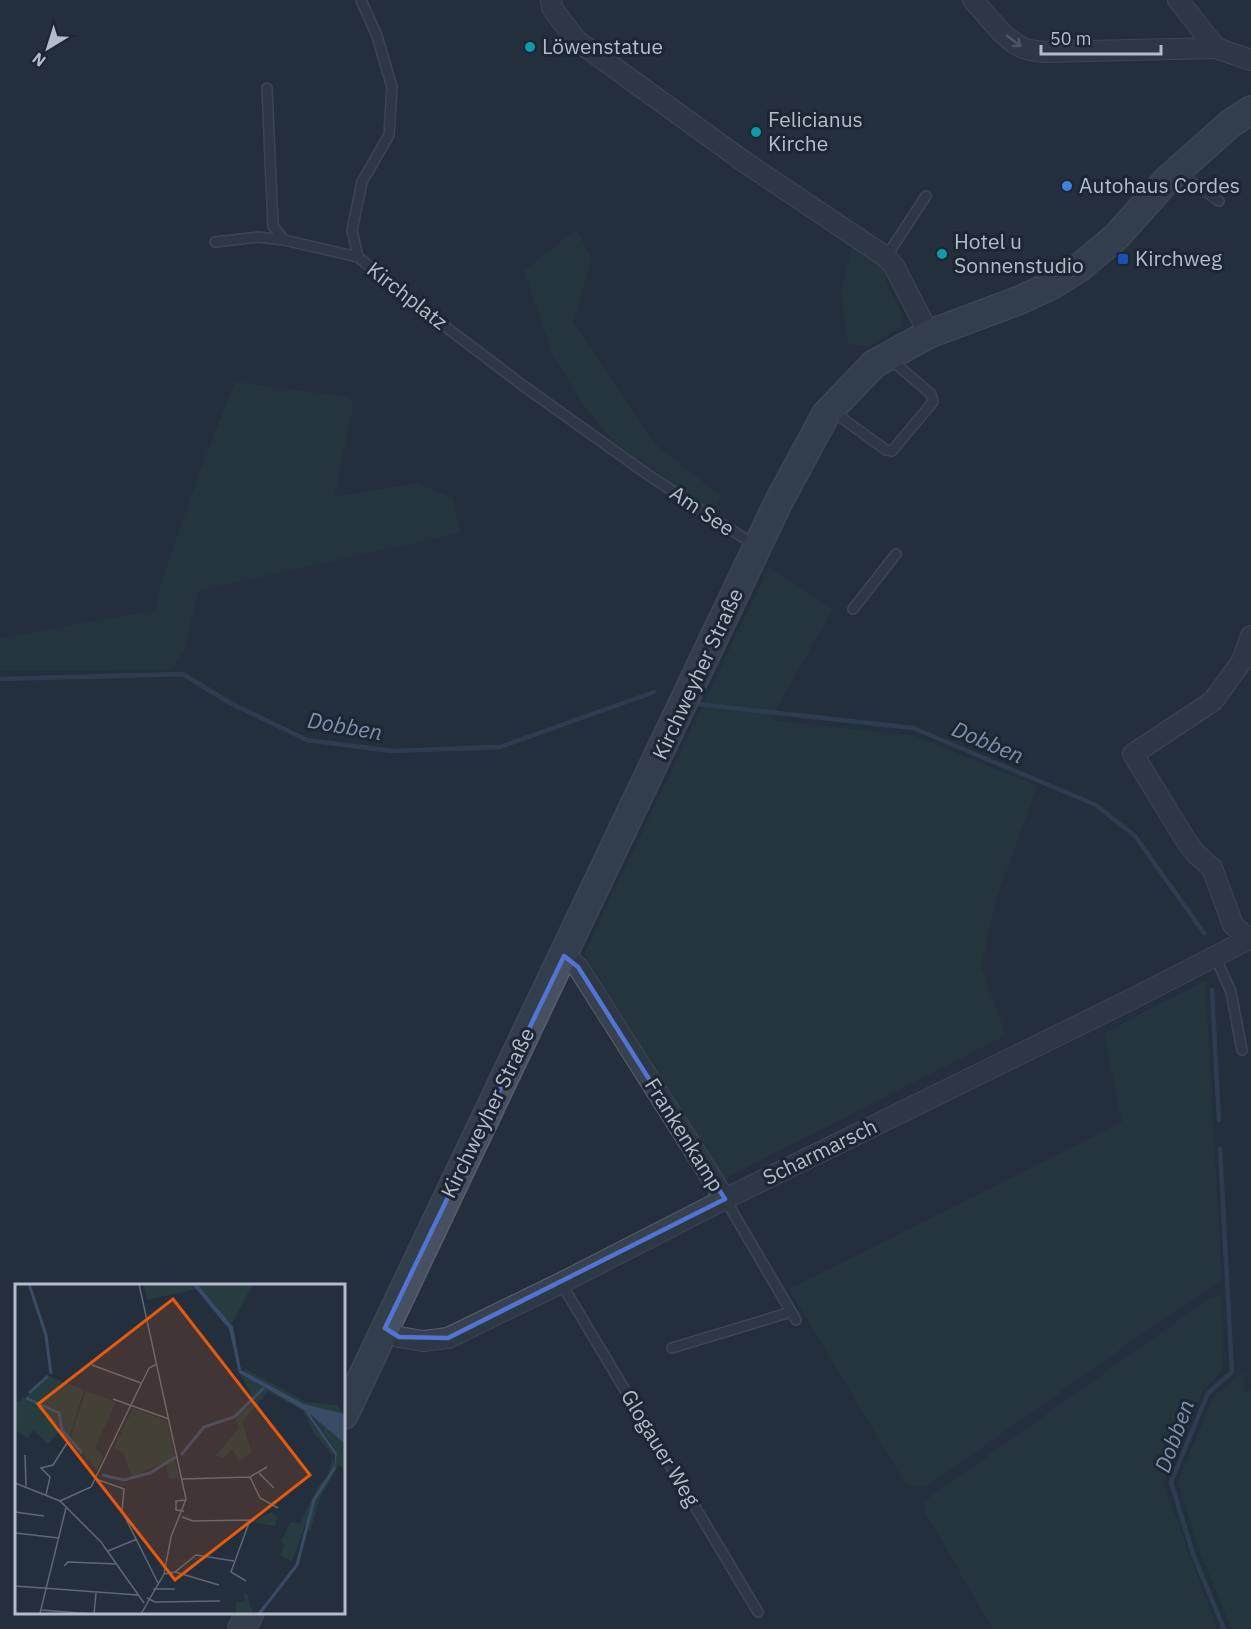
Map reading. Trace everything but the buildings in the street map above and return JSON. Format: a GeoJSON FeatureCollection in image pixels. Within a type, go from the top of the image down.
{"type":"FeatureCollection","features":[{"type":"Feature","properties":{"kind":"main road","name":"Kirchweyher Straße"},"geometry":{"type":"LineString","coordinates":[[345,1413],[779,501],[826,414],[874,364],[929,334],[1020,300],[1050,286],[1079,268],[1116,237],[1167,180],[1230,124],[1251,110]]}},
{"type":"Feature","properties":{"kind":"main road"},"geometry":{"type":"LineString","coordinates":[[242,1629],[249,1614]]}},
{"type":"Feature","properties":{"kind":"street"},"geometry":{"type":"LineString","coordinates":[[551,0],[552,8],[576,40],[746,163],[886,257],[894,266],[929,334]]}},
{"type":"Feature","properties":{"kind":"street"},"geometry":{"type":"LineString","coordinates":[[973,0],[1013,42],[1022,48],[1045,52],[1216,48],[1251,60]]}},
{"type":"Feature","properties":{"kind":"street"},"geometry":{"type":"LineString","coordinates":[[1178,0],[1216,48]]}},
{"type":"Feature","properties":{"kind":"street"},"geometry":{"type":"LineString","coordinates":[[1250,938],[1233,925],[1212,868],[1196,854],[1185,839],[1133,754],[1213,701],[1242,661],[1251,636]]}},
{"type":"Feature","properties":{"kind":"street","name":"Scharmarsch"},"geometry":{"type":"LineString","coordinates":[[385,1328],[399,1337],[423,1341],[448,1338],[724,1199],[1134,998],[1250,938]]}},
{"type":"Feature","properties":{"kind":"street","name":"Frankenkamp"},"geometry":{"type":"LineString","coordinates":[[564,956],[578,966],[724,1199]]}},
{"type":"Feature","properties":{"kind":"lane","name":"Kirchplatz"},"geometry":{"type":"LineString","coordinates":[[362,0],[377,36],[392,87],[389,135],[362,182],[352,230],[357,257],[525,387],[647,474]]}},
{"type":"Feature","properties":{"kind":"lane"},"geometry":{"type":"LineString","coordinates":[[267,88],[273,226],[284,240]]}},
{"type":"Feature","properties":{"kind":"lane"},"geometry":{"type":"LineString","coordinates":[[1181,168],[1189,180],[1219,201]]}},
{"type":"Feature","properties":{"kind":"lane"},"geometry":{"type":"LineString","coordinates":[[886,257],[926,196]]}},
{"type":"Feature","properties":{"kind":"lane"},"geometry":{"type":"LineString","coordinates":[[214,242],[258,237],[284,240],[357,257]]}},
{"type":"Feature","properties":{"kind":"lane"},"geometry":{"type":"LineString","coordinates":[[830,409],[886,450],[892,451],[933,402],[931,394],[887,357]]}},
{"type":"Feature","properties":{"kind":"lane","name":"Am See"},"geometry":{"type":"LineString","coordinates":[[647,474],[758,547]]}},
{"type":"Feature","properties":{"kind":"lane"},"geometry":{"type":"LineString","coordinates":[[853,609],[896,554]]}},
{"type":"Feature","properties":{"kind":"lane"},"geometry":{"type":"LineString","coordinates":[[1215,956],[1231,992],[1242,1050]]}},
{"type":"Feature","properties":{"kind":"lane","name":"Frankenkamp"},"geometry":{"type":"LineString","coordinates":[[672,1348],[794,1316],[724,1199]]}},
{"type":"Feature","properties":{"kind":"lane","name":"Glogauer Weg"},"geometry":{"type":"LineString","coordinates":[[561,1283],[759,1612]]}},
{"type":"Feature","properties":{"kind":"highlighted area"},"geometry":{"type":"Polygon","coordinates":[[[564,956],[578,967],[725,1199],[448,1338],[399,1337],[385,1328],[564,956]]]}},
{"type":"Feature","properties":{"kind":"green space"},"geometry":{"type":"Polygon","coordinates":[[[576,230],[592,258],[573,323],[656,445],[721,496],[712,511],[614,442],[584,406],[552,353],[524,271],[576,230]]]}},
{"type":"Feature","properties":{"kind":"green space"},"geometry":{"type":"Polygon","coordinates":[[[855,245],[883,262],[886,281],[902,320],[902,326],[868,347],[848,343],[841,293],[855,245]]]}},
{"type":"Feature","properties":{"kind":"green space"},"geometry":{"type":"Polygon","coordinates":[[[235,382],[350,397],[353,407],[334,497],[418,483],[453,499],[460,533],[198,591],[184,652],[171,670],[0,671],[0,638],[156,610],[160,586],[199,474],[235,382]]]}},
{"type":"Feature","properties":{"kind":"green space"},"geometry":{"type":"Polygon","coordinates":[[[769,567],[833,609],[770,720],[915,736],[1037,786],[995,903],[981,967],[1006,1035],[724,1179],[584,954],[769,567]]]}},
{"type":"Feature","properties":{"kind":"green space"},"geometry":{"type":"Polygon","coordinates":[[[1205,981],[1222,1280],[1177,1309],[926,1487],[910,1485],[904,1481],[789,1289],[1122,1122],[1104,1033],[1205,981]]]}},
{"type":"Feature","properties":{"kind":"green space"},"geometry":{"type":"Polygon","coordinates":[[[1222,1295],[1223,1370],[1203,1390],[1163,1483],[1217,1629],[993,1629],[925,1512],[926,1500],[1182,1318],[1211,1298],[1222,1295]]]}},
{"type":"Feature","properties":{"kind":"green space"},"geometry":{"type":"Polygon","coordinates":[[[1243,1373],[1245,1393],[1251,1391],[1251,1629],[1232,1629],[1198,1547],[1178,1482],[1214,1396],[1243,1373]]]}},
{"type":"Feature","properties":{"kind":"waterway","name":"Dobben"},"geometry":{"type":"LineString","coordinates":[[0,679],[183,674],[230,703],[307,740],[392,751],[500,747],[654,692]]}},
{"type":"Feature","properties":{"kind":"waterway","name":"Dobben"},"geometry":{"type":"LineString","coordinates":[[697,704],[913,728],[1096,805],[1135,836],[1204,933]]}},
{"type":"Feature","properties":{"kind":"waterway","name":"Dobben"},"geometry":{"type":"LineString","coordinates":[[1212,990],[1219,1120]]}},
{"type":"Feature","properties":{"kind":"waterway","name":"Dobben"},"geometry":{"type":"LineString","coordinates":[[1220,1149],[1232,1372],[1208,1393],[1171,1482],[1193,1554],[1224,1629]]}},
{"type":"Feature","properties":{"kind":"place","name":"Löwenstatue"},"geometry":{"type":"Point","coordinates":[530,47]}},
{"type":"Feature","properties":{"kind":"place","name":"Felicianus Kirche"},"geometry":{"type":"Point","coordinates":[756,132]}},
{"type":"Feature","properties":{"kind":"place","name":"Autohaus Cordes"},"geometry":{"type":"Point","coordinates":[1067,186]}},
{"type":"Feature","properties":{"kind":"place","name":"Hotel u Sonnenstudio"},"geometry":{"type":"Point","coordinates":[942,254]}},
{"type":"Feature","properties":{"kind":"place","name":"Kirchweg"},"geometry":{"type":"Point","coordinates":[1123,259]}}]}
